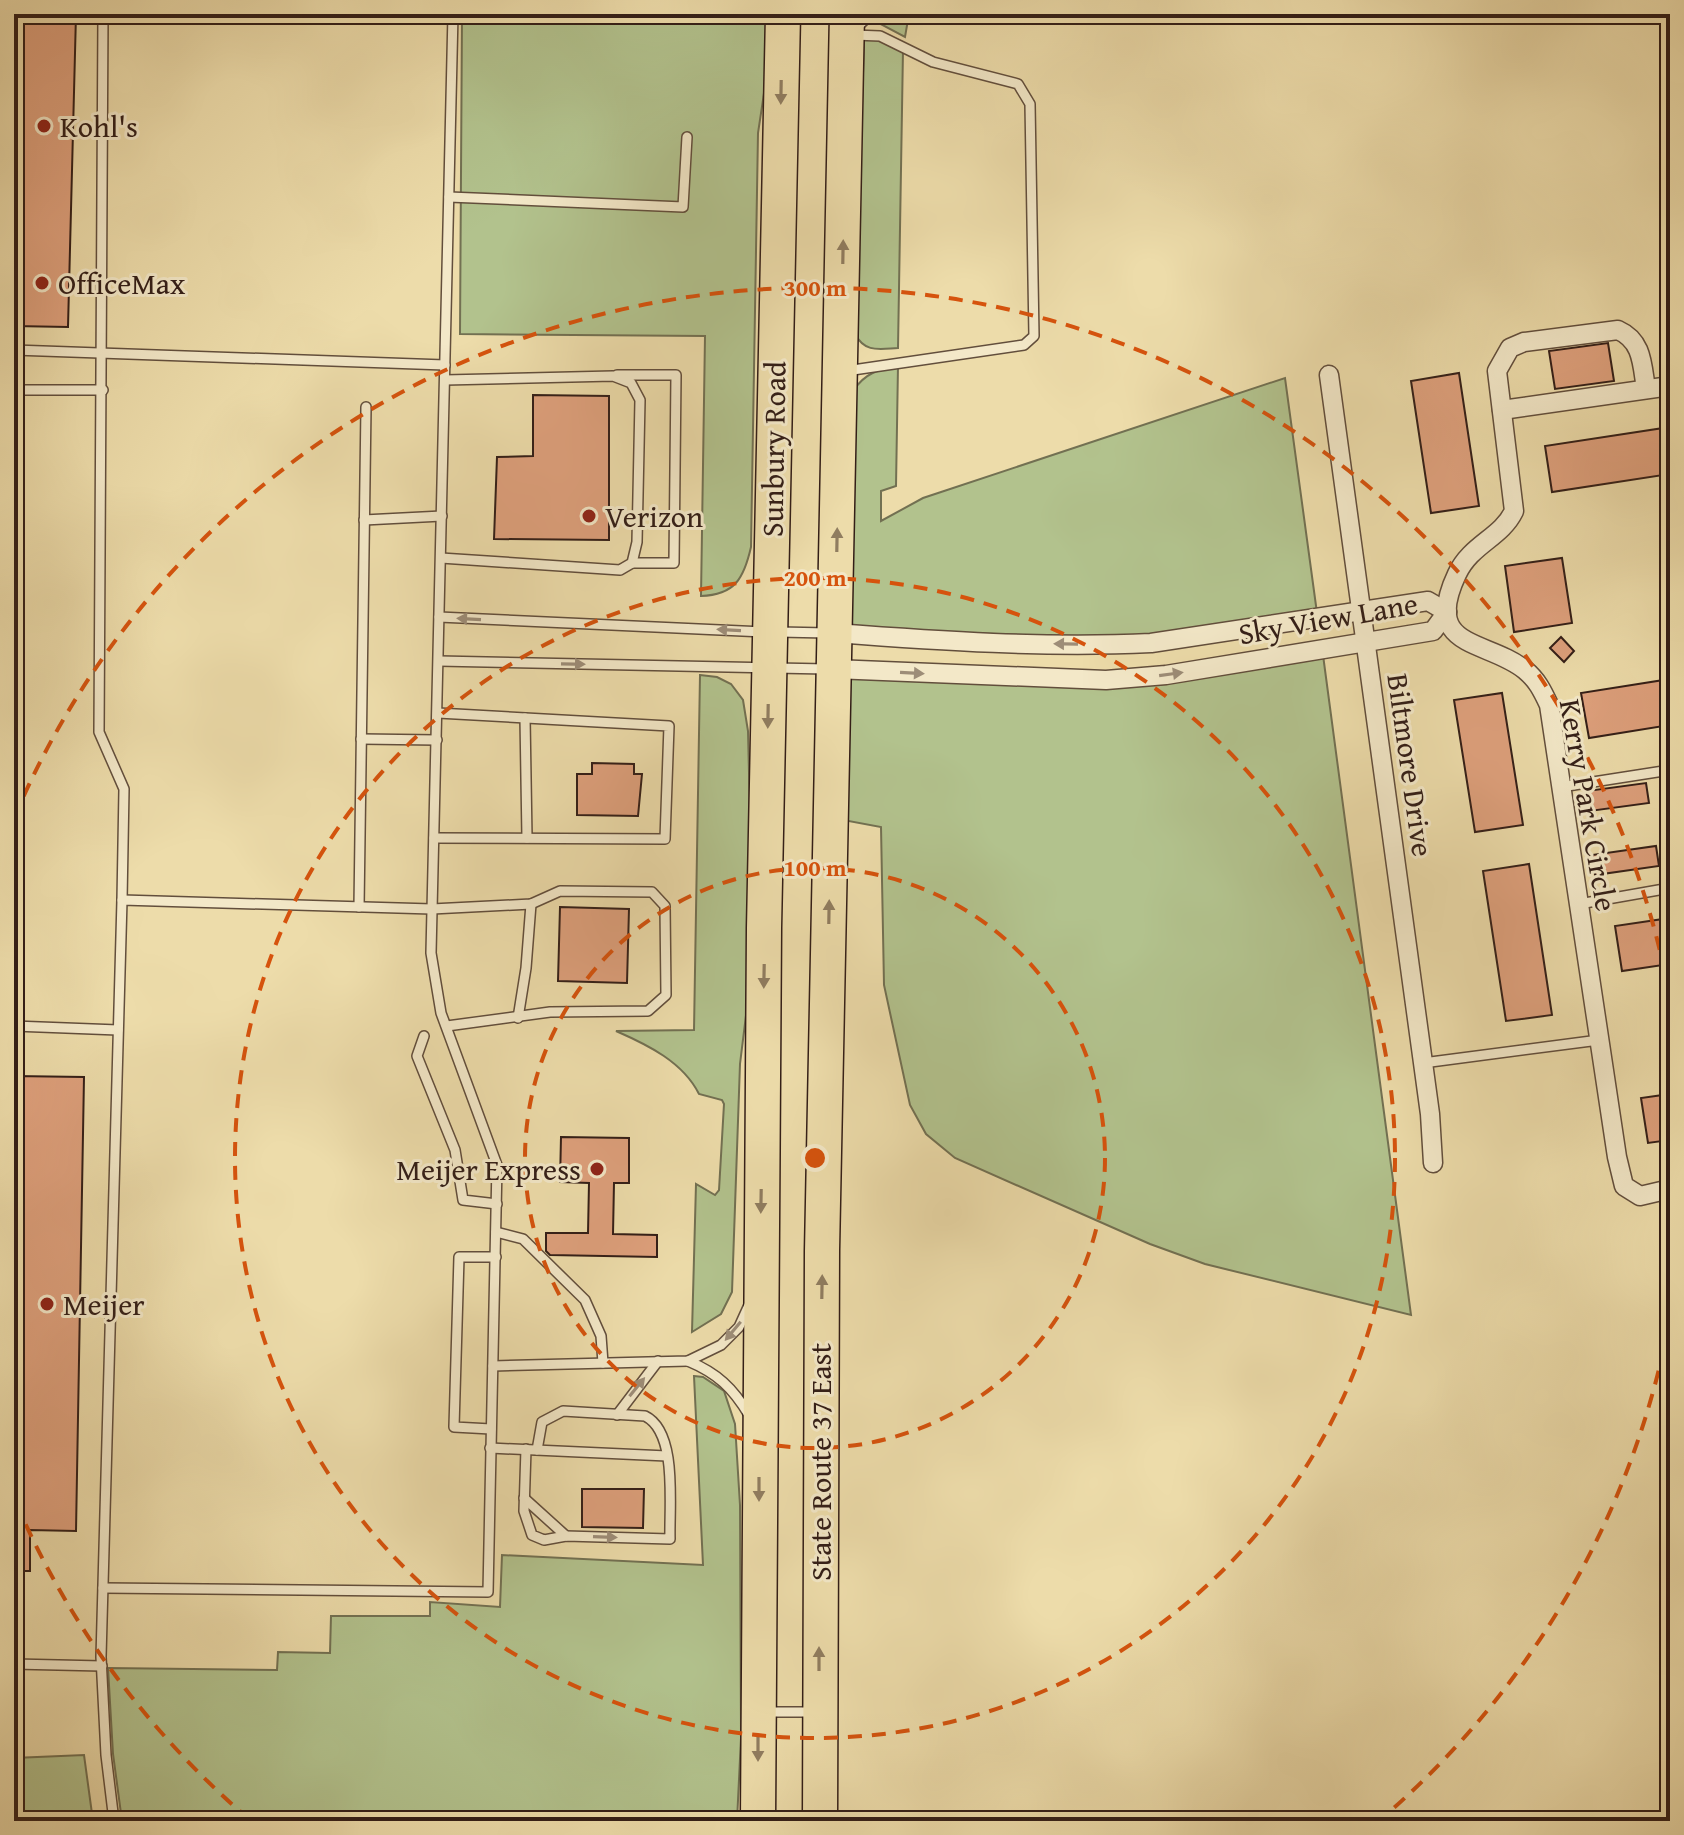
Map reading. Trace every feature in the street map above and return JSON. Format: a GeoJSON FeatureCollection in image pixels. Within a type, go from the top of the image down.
{"type":"FeatureCollection","features":[{"type":"Feature","properties":{"kind":"highway","name":"Sunbury Road"},"geometry":{"type":"LineString","coordinates":[[762,1123],[783,14]]}},
{"type":"Feature","properties":{"kind":"highway"},"geometry":{"type":"LineString","coordinates":[[834,669],[841,371],[855,21]]}},
{"type":"Feature","properties":{"kind":"highway","name":"State Route 37 East"},"geometry":{"type":"LineString","coordinates":[[820,1821],[825,1102],[834,669]]}},
{"type":"Feature","properties":{"kind":"highway","name":"State Route 37 East"},"geometry":{"type":"LineString","coordinates":[[758,1821],[762,1123]]}},
{"type":"Feature","properties":{"kind":"street"},"geometry":{"type":"LineString","coordinates":[[1447,612],[1450,591],[1470,552],[1509,523],[1514,511],[1515,494],[1497,371],[1510,348],[1524,342],[1618,330],[1629,335],[1639,348],[1646,389]]}},
{"type":"Feature","properties":{"kind":"street","name":"Biltmore Drive"},"geometry":{"type":"LineString","coordinates":[[1329,375],[1423,1063],[1433,1163]]}},
{"type":"Feature","properties":{"kind":"street"},"geometry":{"type":"LineString","coordinates":[[1502,410],[1670,386]]}},
{"type":"Feature","properties":{"kind":"street","name":"Sky View Lane"},"geometry":{"type":"LineString","coordinates":[[834,669],[1106,680],[1166,675],[1433,631],[1447,612],[1428,601],[1136,644],[943,641],[835,633]]}},
{"type":"Feature","properties":{"kind":"street","name":"Kerry Park Circle"},"geometry":{"type":"LineString","coordinates":[[1447,612],[1450,625],[1468,643],[1522,667],[1538,682],[1549,705],[1624,1186],[1640,1196],[1670,1189]]}},
{"type":"Feature","properties":{"kind":"lane"},"geometry":{"type":"LineString","coordinates":[[103,14],[99,732],[124,789],[102,1666],[106,1755],[114,1821]]}},
{"type":"Feature","properties":{"kind":"lane"},"geometry":{"type":"LineString","coordinates":[[103,1588],[488,1592],[497,1165],[447,1026],[431,953],[453,14]]}},
{"type":"Feature","properties":{"kind":"lane"},"geometry":{"type":"LineString","coordinates":[[841,371],[1024,345],[1034,336],[1030,104],[1018,84],[933,62],[855,21]]}},
{"type":"Feature","properties":{"kind":"lane"},"geometry":{"type":"LineString","coordinates":[[449,197],[683,207],[687,137]]}},
{"type":"Feature","properties":{"kind":"lane"},"geometry":{"type":"LineString","coordinates":[[14,350],[445,365]]}},
{"type":"Feature","properties":{"kind":"lane"},"geometry":{"type":"LineString","coordinates":[[441,558],[620,570],[632,563],[674,563],[676,375],[445,380]]}},
{"type":"Feature","properties":{"kind":"lane"},"geometry":{"type":"LineString","coordinates":[[613,376],[631,383],[640,400],[637,542],[632,563]]}},
{"type":"Feature","properties":{"kind":"lane"},"geometry":{"type":"LineString","coordinates":[[14,390],[103,390]]}},
{"type":"Feature","properties":{"kind":"lane"},"geometry":{"type":"LineString","coordinates":[[359,907],[366,407]]}},
{"type":"Feature","properties":{"kind":"lane"},"geometry":{"type":"LineString","coordinates":[[364,520],[442,516]]}},
{"type":"Feature","properties":{"kind":"lane"},"geometry":{"type":"LineString","coordinates":[[439,617],[835,633]]}},
{"type":"Feature","properties":{"kind":"lane"},"geometry":{"type":"LineString","coordinates":[[439,661],[834,669]]}},
{"type":"Feature","properties":{"kind":"lane"},"geometry":{"type":"LineString","coordinates":[[434,838],[665,839],[669,726],[438,713]]}},
{"type":"Feature","properties":{"kind":"lane"},"geometry":{"type":"LineString","coordinates":[[525,718],[527,838]]}},
{"type":"Feature","properties":{"kind":"lane"},"geometry":{"type":"LineString","coordinates":[[361,739],[437,740]]}},
{"type":"Feature","properties":{"kind":"lane"},"geometry":{"type":"LineString","coordinates":[[1561,787],[1670,770]]}},
{"type":"Feature","properties":{"kind":"lane"},"geometry":{"type":"LineString","coordinates":[[1578,904],[1670,888]]}},
{"type":"Feature","properties":{"kind":"lane"},"geometry":{"type":"LineString","coordinates":[[122,900],[432,909],[531,904],[560,891],[652,892],[665,906],[666,995],[648,1011],[550,1012],[447,1026]]}},
{"type":"Feature","properties":{"kind":"lane"},"geometry":{"type":"LineString","coordinates":[[518,1018],[531,904]]}},
{"type":"Feature","properties":{"kind":"lane"},"geometry":{"type":"LineString","coordinates":[[14,1026],[118,1030]]}},
{"type":"Feature","properties":{"kind":"lane"},"geometry":{"type":"LineString","coordinates":[[424,1036],[417,1056],[455,1150],[463,1200],[497,1204]]}},
{"type":"Feature","properties":{"kind":"lane"},"geometry":{"type":"LineString","coordinates":[[1423,1063],[1599,1040]]}},
{"type":"Feature","properties":{"kind":"lane"},"geometry":{"type":"LineString","coordinates":[[496,1232],[523,1239],[585,1300],[594,1313],[601,1336],[603,1363]]}},
{"type":"Feature","properties":{"kind":"lane"},"geometry":{"type":"LineString","coordinates":[[491,1429],[454,1427],[459,1257],[496,1257]]}},
{"type":"Feature","properties":{"kind":"lane"},"geometry":{"type":"LineString","coordinates":[[688,1361],[721,1345],[739,1327],[760,1283]]}},
{"type":"Feature","properties":{"kind":"lane"},"geometry":{"type":"LineString","coordinates":[[617,1415],[658,1361]]}},
{"type":"Feature","properties":{"kind":"lane"},"geometry":{"type":"LineString","coordinates":[[493,1366],[688,1361],[716,1373],[738,1396],[759,1433]]}},
{"type":"Feature","properties":{"kind":"lane"},"geometry":{"type":"LineString","coordinates":[[526,1449],[524,1498],[526,1524],[532,1535],[544,1540],[566,1536],[670,1539],[666,1442],[655,1421],[645,1416],[563,1411],[550,1415],[542,1422],[537,1450]]}},
{"type":"Feature","properties":{"kind":"lane"},"geometry":{"type":"LineString","coordinates":[[490,1448],[667,1456]]}},
{"type":"Feature","properties":{"kind":"lane"},"geometry":{"type":"LineString","coordinates":[[524,1498],[566,1536]]}},
{"type":"Feature","properties":{"kind":"lane"},"geometry":{"type":"LineString","coordinates":[[14,1664],[102,1666]]}},
{"type":"Feature","properties":{"kind":"lane"},"geometry":{"type":"LineString","coordinates":[[758,1712],[819,1712]]}},
{"type":"Feature","properties":{"kind":"green space"},"geometry":{"type":"Polygon","coordinates":[[[462,14],[767,14],[766,80],[758,133],[751,547],[741,576],[722,592],[701,596],[705,336],[460,334],[462,14]]]}},
{"type":"Feature","properties":{"kind":"green space"},"geometry":{"type":"Polygon","coordinates":[[[875,14],[909,14],[905,37],[871,19],[875,14]]]}},
{"type":"Feature","properties":{"kind":"green space"},"geometry":{"type":"Polygon","coordinates":[[[877,38],[903,50],[898,348],[879,349],[863,344],[855,334],[864,40],[877,38]]]}},
{"type":"Feature","properties":{"kind":"green space"},"geometry":{"type":"Polygon","coordinates":[[[898,366],[896,486],[881,491],[881,521],[923,498],[1285,378],[1317,613],[1159,635],[1110,638],[848,629],[853,391],[872,373],[898,366]]]}},
{"type":"Feature","properties":{"kind":"green space"},"geometry":{"type":"Polygon","coordinates":[[[1323,655],[1411,1315],[1205,1264],[1150,1244],[955,1158],[926,1134],[910,1105],[884,985],[881,827],[843,820],[846,676],[1092,686],[1323,655]]]}},
{"type":"Feature","properties":{"kind":"green space"},"geometry":{"type":"Polygon","coordinates":[[[700,675],[717,677],[731,684],[743,700],[748,731],[752,898],[749,991],[740,1064],[732,1292],[721,1314],[692,1332],[696,1184],[715,1195],[719,1190],[724,1104],[722,1100],[699,1094],[684,1073],[664,1056],[616,1031],[694,1030],[700,675]]]}},
{"type":"Feature","properties":{"kind":"green space"},"geometry":{"type":"Polygon","coordinates":[[[694,1376],[703,1377],[724,1391],[735,1424],[740,1505],[741,1738],[737,1821],[122,1821],[113,1754],[108,1668],[277,1670],[278,1652],[330,1653],[331,1616],[430,1616],[430,1602],[500,1607],[502,1555],[703,1565],[694,1376]]]}},
{"type":"Feature","properties":{"kind":"green space"},"geometry":{"type":"Polygon","coordinates":[[[84,1755],[93,1821],[14,1821],[14,1758],[84,1755]]]}},
{"type":"Feature","properties":{"kind":"building","name":"Kohl's"},"geometry":{"type":"Polygon","coordinates":[[[14,14],[76,14],[68,327],[14,326],[14,14]]]}},
{"type":"Feature","properties":{"kind":"building"},"geometry":{"type":"Polygon","coordinates":[[[1608,343],[1614,381],[1555,389],[1549,351],[1608,343]]]}},
{"type":"Feature","properties":{"kind":"building"},"geometry":{"type":"Polygon","coordinates":[[[1459,373],[1479,506],[1431,513],[1411,381],[1459,373]]]}},
{"type":"Feature","properties":{"kind":"building"},"geometry":{"type":"Polygon","coordinates":[[[533,395],[609,396],[609,540],[494,539],[497,457],[533,456],[533,395]]]}},
{"type":"Feature","properties":{"kind":"building"},"geometry":{"type":"Polygon","coordinates":[[[1670,427],[1670,474],[1552,492],[1545,446],[1670,427]]]}},
{"type":"Feature","properties":{"kind":"building"},"geometry":{"type":"Polygon","coordinates":[[[1562,558],[1572,623],[1514,632],[1505,566],[1562,558]]]}},
{"type":"Feature","properties":{"kind":"building"},"geometry":{"type":"Polygon","coordinates":[[[1561,637],[1574,651],[1564,662],[1550,648],[1561,637]]]}},
{"type":"Feature","properties":{"kind":"building"},"geometry":{"type":"Polygon","coordinates":[[[1670,679],[1670,725],[1589,738],[1581,693],[1670,679]]]}},
{"type":"Feature","properties":{"kind":"building"},"geometry":{"type":"Polygon","coordinates":[[[1502,693],[1523,825],[1475,832],[1454,700],[1502,693]]]}},
{"type":"Feature","properties":{"kind":"building"},"geometry":{"type":"Polygon","coordinates":[[[592,763],[634,764],[634,774],[642,774],[638,816],[577,815],[577,774],[592,774],[592,763]]]}},
{"type":"Feature","properties":{"kind":"building"},"geometry":{"type":"Polygon","coordinates":[[[1646,783],[1649,803],[1590,811],[1587,791],[1646,783]]]}},
{"type":"Feature","properties":{"kind":"building"},"geometry":{"type":"Polygon","coordinates":[[[1656,846],[1659,866],[1595,875],[1592,855],[1656,846]]]}},
{"type":"Feature","properties":{"kind":"building"},"geometry":{"type":"Polygon","coordinates":[[[1529,864],[1552,1015],[1506,1021],[1483,871],[1529,864]]]}},
{"type":"Feature","properties":{"kind":"building"},"geometry":{"type":"Polygon","coordinates":[[[560,907],[629,909],[627,983],[558,981],[560,907]]]}},
{"type":"Feature","properties":{"kind":"building"},"geometry":{"type":"Polygon","coordinates":[[[1670,918],[1670,964],[1622,971],[1615,926],[1670,918]]]}},
{"type":"Feature","properties":{"kind":"building","name":"Meijer"},"geometry":{"type":"Polygon","coordinates":[[[14,1076],[84,1077],[76,1531],[30,1530],[30,1571],[14,1571],[14,1076]]]}},
{"type":"Feature","properties":{"kind":"building"},"geometry":{"type":"Polygon","coordinates":[[[1670,1094],[1670,1140],[1648,1143],[1641,1098],[1670,1094]]]}},
{"type":"Feature","properties":{"kind":"building"},"geometry":{"type":"Polygon","coordinates":[[[561,1137],[629,1138],[629,1183],[614,1183],[613,1234],[657,1235],[657,1257],[550,1255],[546,1251],[546,1233],[588,1233],[589,1183],[560,1182],[561,1137]]]}},
{"type":"Feature","properties":{"kind":"building"},"geometry":{"type":"Polygon","coordinates":[[[582,1489],[644,1489],[643,1528],[582,1527],[582,1489]]]}},
{"type":"Feature","properties":{"kind":"place","name":"Kohl's"},"geometry":{"type":"Point","coordinates":[44,126]}},
{"type":"Feature","properties":{"kind":"place","name":"OfficeMax"},"geometry":{"type":"Point","coordinates":[42,283]}},
{"type":"Feature","properties":{"kind":"place","name":"Verizon"},"geometry":{"type":"Point","coordinates":[589,516]}},
{"type":"Feature","properties":{"kind":"place","name":"Meijer Express"},"geometry":{"type":"Point","coordinates":[597,1169]}},
{"type":"Feature","properties":{"kind":"place","name":"Meijer"},"geometry":{"type":"Point","coordinates":[47,1304]}}]}
